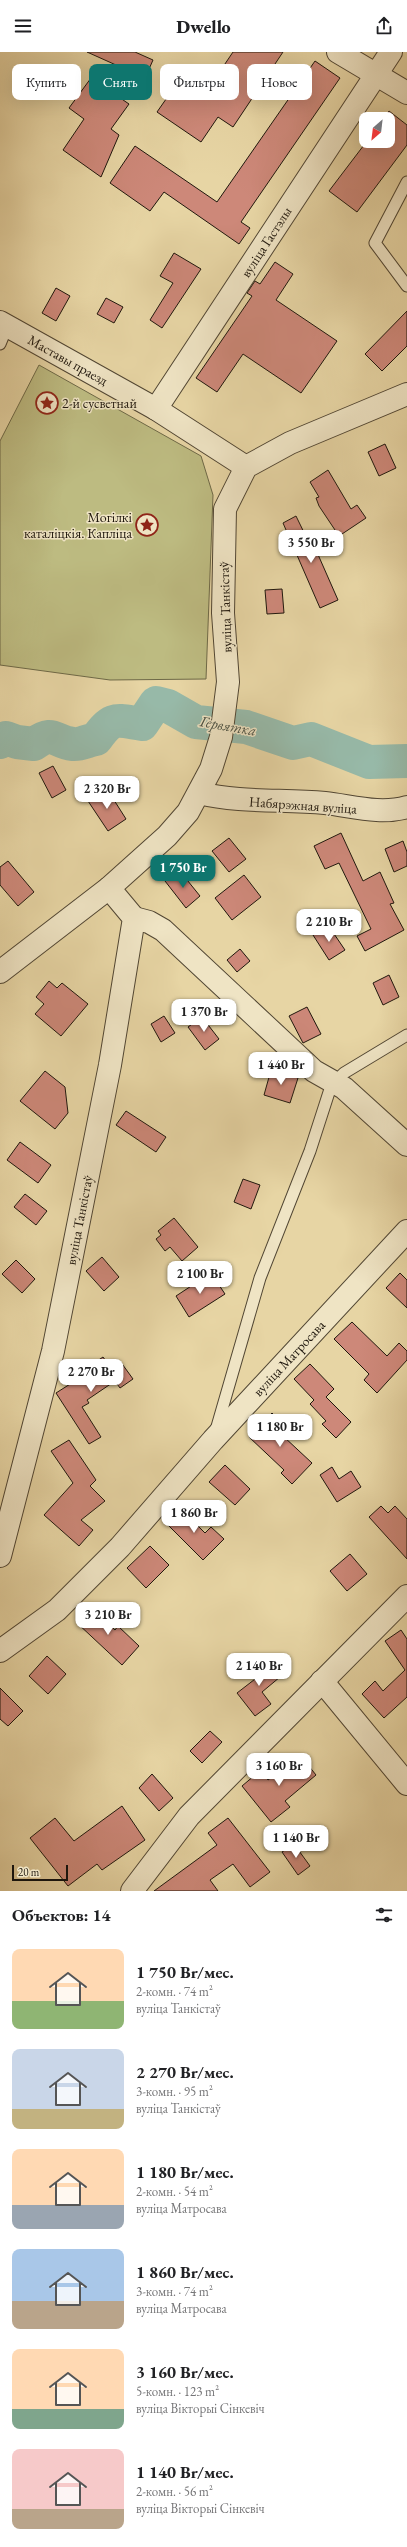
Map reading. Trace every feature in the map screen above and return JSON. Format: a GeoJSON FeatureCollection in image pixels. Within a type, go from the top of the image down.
{"type":"FeatureCollection","features":[{"type":"Feature","properties":{"kind":"street"},"geometry":{"type":"LineString","coordinates":[[338,52],[407,92]]}},
{"type":"Feature","properties":{"kind":"street","name":"вуліца Гастэлы"},"geometry":{"type":"LineString","coordinates":[[156,409],[375,74],[391,52]]}},
{"type":"Feature","properties":{"kind":"street","name":"Маставы праезд"},"geometry":{"type":"LineString","coordinates":[[2,331],[156,409],[246,467]]}},
{"type":"Feature","properties":{"kind":"street"},"geometry":{"type":"LineString","coordinates":[[246,467],[290,443],[407,394]]}},
{"type":"Feature","properties":{"kind":"street","name":"вуліца Танкістаў"},"geometry":{"type":"LineString","coordinates":[[0,972],[109,888],[167,836],[188,812],[211,769],[221,737],[228,682],[223,613],[225,509],[246,467]]}},
{"type":"Feature","properties":{"kind":"street","name":"Набярэжная вуліца"},"geometry":{"type":"LineString","coordinates":[[199,793],[247,801],[324,803],[380,811],[407,807]]}},
{"type":"Feature","properties":{"kind":"street"},"geometry":{"type":"LineString","coordinates":[[109,888],[134,918],[149,922],[163,930],[314,1071],[333,1082],[407,1145]]}},
{"type":"Feature","properties":{"kind":"street","name":"вуліца Танкістаў"},"geometry":{"type":"LineString","coordinates":[[0,1556],[53,1351],[110,1065],[134,918]]}},
{"type":"Feature","properties":{"kind":"street","name":"вуліца Матросава"},"geometry":{"type":"LineString","coordinates":[[0,1651],[40,1624],[74,1594],[120,1547],[213,1440],[407,1231]]}},
{"type":"Feature","properties":{"kind":"street"},"geometry":{"type":"LineString","coordinates":[[132,1891],[189,1816],[407,1596]]}},
{"type":"Feature","properties":{"kind":"street"},"geometry":{"type":"LineString","coordinates":[[322,1681],[407,1784]]}},
{"type":"Feature","properties":{"kind":"lane"},"geometry":{"type":"LineString","coordinates":[[407,182],[375,243],[407,286]]}},
{"type":"Feature","properties":{"kind":"lane"},"geometry":{"type":"LineString","coordinates":[[213,1440],[260,1278],[310,1151],[333,1082],[407,1035]]}},
{"type":"Feature","properties":{"kind":"shaded area"},"geometry":{"type":"Polygon","coordinates":[[[39,365],[201,456],[213,495],[206,679],[110,680],[0,665],[0,441],[39,365]]]}},
{"type":"Feature","properties":{"kind":"building"},"geometry":{"type":"Polygon","coordinates":[[[87,52],[135,52],[153,60],[151,64],[114,64],[87,52]]]}},
{"type":"Feature","properties":{"kind":"building"},"geometry":{"type":"Polygon","coordinates":[[[233,52],[283,52],[275,64],[247,64],[247,100],[251,100],[233,127],[218,117],[201,142],[157,112],[165,100],[239,100],[239,64],[225,64],[233,52]]]}},
{"type":"Feature","properties":{"kind":"building"},"geometry":{"type":"Polygon","coordinates":[[[315,61],[340,78],[241,222],[250,228],[239,244],[164,192],[150,211],[110,183],[135,146],[217,202],[288,100],[312,100],[312,65],[315,61]]]}},
{"type":"Feature","properties":{"kind":"building"},"geometry":{"type":"Polygon","coordinates":[[[89,81],[89,100],[123,100],[129,104],[111,129],[119,135],[101,177],[63,150],[84,119],[69,108],[75,100],[81,100],[81,92],[89,81]]]}},
{"type":"Feature","properties":{"kind":"building"},"geometry":{"type":"Polygon","coordinates":[[[395,116],[407,125],[407,145],[357,212],[329,191],[362,148],[395,148],[395,116]]]}},
{"type":"Feature","properties":{"kind":"building"},"geometry":{"type":"Polygon","coordinates":[[[174,253],[201,269],[162,328],[150,320],[173,283],[160,276],[174,253]]]}},
{"type":"Feature","properties":{"kind":"building"},"geometry":{"type":"Polygon","coordinates":[[[275,262],[293,274],[276,300],[337,341],[301,393],[243,354],[217,392],[196,378],[252,296],[247,293],[255,281],[260,284],[275,262]]]}},
{"type":"Feature","properties":{"kind":"building"},"geometry":{"type":"Polygon","coordinates":[[[56,288],[70,296],[56,321],[42,313],[56,288]]]}},
{"type":"Feature","properties":{"kind":"building"},"geometry":{"type":"Polygon","coordinates":[[[106,298],[123,307],[114,323],[97,314],[106,298]]]}},
{"type":"Feature","properties":{"kind":"building"},"geometry":{"type":"Polygon","coordinates":[[[407,311],[407,346],[382,371],[365,354],[407,311]]]}},
{"type":"Feature","properties":{"kind":"building"},"geometry":{"type":"Polygon","coordinates":[[[385,444],[396,468],[379,476],[368,452],[385,444]]]}},
{"type":"Feature","properties":{"kind":"building"},"geometry":{"type":"Polygon","coordinates":[[[328,470],[351,509],[357,505],[366,518],[339,536],[319,506],[316,498],[319,497],[310,482],[328,470]]]}},
{"type":"Feature","properties":{"kind":"building"},"geometry":{"type":"Polygon","coordinates":[[[296,516],[313,551],[316,550],[338,600],[320,608],[283,523],[296,516]]]}},
{"type":"Feature","properties":{"kind":"building"},"geometry":{"type":"Polygon","coordinates":[[[282,589],[284,613],[267,614],[265,590],[282,589]]]}},
{"type":"Feature","properties":{"kind":"building"},"geometry":{"type":"Polygon","coordinates":[[[53,766],[66,790],[52,798],[39,773],[53,766]]]}},
{"type":"Feature","properties":{"kind":"building"},"geometry":{"type":"Polygon","coordinates":[[[107,789],[126,819],[108,831],[88,801],[107,789]]]}},
{"type":"Feature","properties":{"kind":"building"},"geometry":{"type":"Polygon","coordinates":[[[341,833],[363,881],[380,872],[394,903],[390,904],[404,930],[365,951],[357,936],[371,929],[339,863],[325,869],[314,846],[341,833]]]}},
{"type":"Feature","properties":{"kind":"building"},"geometry":{"type":"Polygon","coordinates":[[[229,838],[246,859],[229,872],[212,851],[229,838]]]}},
{"type":"Feature","properties":{"kind":"building"},"geometry":{"type":"Polygon","coordinates":[[[403,841],[407,852],[407,866],[394,872],[385,849],[403,841]]]}},
{"type":"Feature","properties":{"kind":"building"},"geometry":{"type":"Polygon","coordinates":[[[8,861],[34,892],[18,906],[0,885],[0,867],[8,861]]]}},
{"type":"Feature","properties":{"kind":"building"},"geometry":{"type":"Polygon","coordinates":[[[179,870],[200,896],[186,908],[165,881],[179,870]]]}},
{"type":"Feature","properties":{"kind":"building"},"geometry":{"type":"Polygon","coordinates":[[[244,875],[261,897],[232,920],[215,898],[244,875]]]}},
{"type":"Feature","properties":{"kind":"building"},"geometry":{"type":"Polygon","coordinates":[[[328,925],[345,950],[329,960],[313,935],[328,925]]]}},
{"type":"Feature","properties":{"kind":"building"},"geometry":{"type":"Polygon","coordinates":[[[240,949],[250,961],[237,972],[227,960],[240,949]]]}},
{"type":"Feature","properties":{"kind":"building"},"geometry":{"type":"Polygon","coordinates":[[[389,975],[399,997],[383,1005],[373,983],[389,975]]]}},
{"type":"Feature","properties":{"kind":"building"},"geometry":{"type":"Polygon","coordinates":[[[49,981],[57,988],[62,983],[88,1004],[61,1036],[35,1014],[44,1004],[36,997],[49,981]]]}},
{"type":"Feature","properties":{"kind":"building"},"geometry":{"type":"Polygon","coordinates":[[[307,1007],[321,1034],[303,1043],[289,1016],[307,1007]]]}},
{"type":"Feature","properties":{"kind":"building"},"geometry":{"type":"Polygon","coordinates":[[[164,1016],[175,1033],[161,1042],[151,1024],[164,1016]]]}},
{"type":"Feature","properties":{"kind":"building"},"geometry":{"type":"Polygon","coordinates":[[[202,1017],[219,1039],[205,1050],[188,1027],[202,1017]]]}},
{"type":"Feature","properties":{"kind":"building"},"geometry":{"type":"Polygon","coordinates":[[[271,1070],[298,1078],[290,1103],[264,1095],[271,1070]]]}},
{"type":"Feature","properties":{"kind":"building"},"geometry":{"type":"Polygon","coordinates":[[[45,1071],[65,1087],[68,1113],[55,1129],[20,1101],[45,1071]]]}},
{"type":"Feature","properties":{"kind":"building"},"geometry":{"type":"Polygon","coordinates":[[[126,1111],[166,1137],[156,1152],[116,1125],[126,1111]]]}},
{"type":"Feature","properties":{"kind":"building"},"geometry":{"type":"Polygon","coordinates":[[[20,1142],[51,1165],[38,1183],[7,1160],[20,1142]]]}},
{"type":"Feature","properties":{"kind":"building"},"geometry":{"type":"Polygon","coordinates":[[[243,1179],[260,1185],[251,1209],[234,1202],[243,1179]]]}},
{"type":"Feature","properties":{"kind":"building"},"geometry":{"type":"Polygon","coordinates":[[[25,1194],[47,1211],[36,1225],[14,1207],[25,1194]]]}},
{"type":"Feature","properties":{"kind":"building"},"geometry":{"type":"Polygon","coordinates":[[[174,1218],[198,1247],[182,1261],[170,1247],[165,1251],[156,1239],[161,1235],[158,1231],[174,1218]]]}},
{"type":"Feature","properties":{"kind":"building"},"geometry":{"type":"Polygon","coordinates":[[[102,1257],[119,1277],[104,1291],[86,1271],[102,1257]]]}},
{"type":"Feature","properties":{"kind":"building"},"geometry":{"type":"Polygon","coordinates":[[[16,1260],[35,1279],[22,1293],[2,1274],[16,1260]]]}},
{"type":"Feature","properties":{"kind":"building"},"geometry":{"type":"Polygon","coordinates":[[[211,1273],[225,1294],[189,1317],[176,1296],[211,1273]]]}},
{"type":"Feature","properties":{"kind":"building"},"geometry":{"type":"Polygon","coordinates":[[[400,1273],[407,1280],[407,1308],[386,1288],[400,1273]]]}},
{"type":"Feature","properties":{"kind":"building"},"geometry":{"type":"Polygon","coordinates":[[[352,1322],[387,1356],[399,1343],[407,1351],[407,1360],[377,1393],[364,1380],[369,1374],[334,1339],[352,1322]]]}},
{"type":"Feature","properties":{"kind":"building"},"geometry":{"type":"Polygon","coordinates":[[[103,1357],[111,1368],[120,1361],[133,1379],[120,1388],[115,1381],[87,1400],[89,1403],[82,1407],[101,1437],[89,1444],[56,1393],[89,1372],[87,1368],[103,1357]]]}},
{"type":"Feature","properties":{"kind":"building"},"geometry":{"type":"Polygon","coordinates":[[[310,1364],[334,1389],[326,1397],[351,1422],[336,1438],[322,1424],[326,1421],[310,1404],[314,1400],[294,1379],[310,1364]]]}},
{"type":"Feature","properties":{"kind":"building"},"geometry":{"type":"Polygon","coordinates":[[[272,1413],[289,1430],[283,1436],[312,1463],[292,1484],[281,1473],[284,1470],[249,1437],[272,1413]]]}},
{"type":"Feature","properties":{"kind":"building"},"geometry":{"type":"Polygon","coordinates":[[[69,1440],[96,1480],[90,1486],[105,1501],[81,1520],[93,1530],[79,1546],[44,1515],[73,1483],[51,1451],[69,1440]]]}},
{"type":"Feature","properties":{"kind":"building"},"geometry":{"type":"Polygon","coordinates":[[[225,1465],[250,1489],[235,1505],[209,1482],[225,1465]]]}},
{"type":"Feature","properties":{"kind":"building"},"geometry":{"type":"Polygon","coordinates":[[[332,1467],[339,1479],[351,1471],[361,1487],[337,1502],[320,1475],[332,1467]]]}},
{"type":"Feature","properties":{"kind":"building"},"geometry":{"type":"Polygon","coordinates":[[[381,1506],[388,1513],[395,1506],[407,1519],[407,1559],[369,1517],[381,1506]]]}},
{"type":"Feature","properties":{"kind":"building"},"geometry":{"type":"Polygon","coordinates":[[[179,1507],[205,1533],[211,1527],[224,1539],[203,1560],[168,1525],[168,1519],[179,1507]]]}},
{"type":"Feature","properties":{"kind":"building"},"geometry":{"type":"Polygon","coordinates":[[[150,1546],[169,1565],[146,1588],[127,1568],[150,1546]]]}},
{"type":"Feature","properties":{"kind":"building"},"geometry":{"type":"Polygon","coordinates":[[[350,1554],[367,1574],[347,1591],[330,1571],[350,1554]]]}},
{"type":"Feature","properties":{"kind":"building"},"geometry":{"type":"Polygon","coordinates":[[[90,1607],[115,1630],[118,1626],[139,1646],[122,1665],[76,1622],[90,1607]]]}},
{"type":"Feature","properties":{"kind":"building"},"geometry":{"type":"Polygon","coordinates":[[[401,1630],[407,1639],[407,1697],[384,1718],[362,1694],[375,1681],[383,1691],[405,1670],[385,1641],[401,1630]]]}},
{"type":"Feature","properties":{"kind":"building"},"geometry":{"type":"Polygon","coordinates":[[[47,1656],[66,1674],[48,1694],[29,1676],[47,1656]]]}},
{"type":"Feature","properties":{"kind":"building"},"geometry":{"type":"Polygon","coordinates":[[[264,1656],[280,1677],[262,1692],[271,1704],[255,1716],[237,1693],[259,1676],[251,1666],[264,1656]]]}},
{"type":"Feature","properties":{"kind":"building"},"geometry":{"type":"Polygon","coordinates":[[[0,1688],[23,1711],[8,1726],[0,1719],[0,1688]]]}},
{"type":"Feature","properties":{"kind":"building"},"geometry":{"type":"Polygon","coordinates":[[[210,1731],[222,1742],[202,1763],[190,1751],[210,1731]]]}},
{"type":"Feature","properties":{"kind":"building"},"geometry":{"type":"Polygon","coordinates":[[[300,1755],[316,1775],[285,1801],[290,1807],[271,1822],[242,1786],[261,1770],[268,1780],[300,1755]]]}},
{"type":"Feature","properties":{"kind":"building"},"geometry":{"type":"Polygon","coordinates":[[[152,1774],[173,1798],[159,1811],[139,1788],[152,1774]]]}},
{"type":"Feature","properties":{"kind":"building"},"geometry":{"type":"Polygon","coordinates":[[[122,1806],[145,1840],[102,1870],[97,1864],[68,1886],[30,1838],[55,1818],[74,1841],[122,1806]]]}},
{"type":"Feature","properties":{"kind":"building"},"geometry":{"type":"Polygon","coordinates":[[[228,1818],[270,1872],[250,1887],[233,1864],[210,1880],[218,1891],[154,1891],[217,1845],[208,1833],[228,1818]]]}},
{"type":"Feature","properties":{"kind":"building"},"geometry":{"type":"Polygon","coordinates":[[[294,1844],[310,1866],[298,1875],[282,1852],[294,1844]]]}},
{"type":"Feature","properties":{"kind":"waterway","name":"Гервятка"},"geometry":{"type":"LineString","coordinates":[[0,742],[6,738],[17,742],[34,744],[46,737],[50,737],[67,743],[82,743],[96,739],[107,726],[115,721],[126,721],[142,724],[156,703],[168,706],[196,722],[246,727],[293,743],[311,739],[369,762],[407,761]]}},
{"type":"Feature","properties":{"kind":"place","name":"2-й сусветнай"},"geometry":{"type":"Point","coordinates":[47,403]}},
{"type":"Feature","properties":{"kind":"place","name":"Могілкі каталіцкія. Капліца"},"geometry":{"type":"Point","coordinates":[147,525]}}]}
